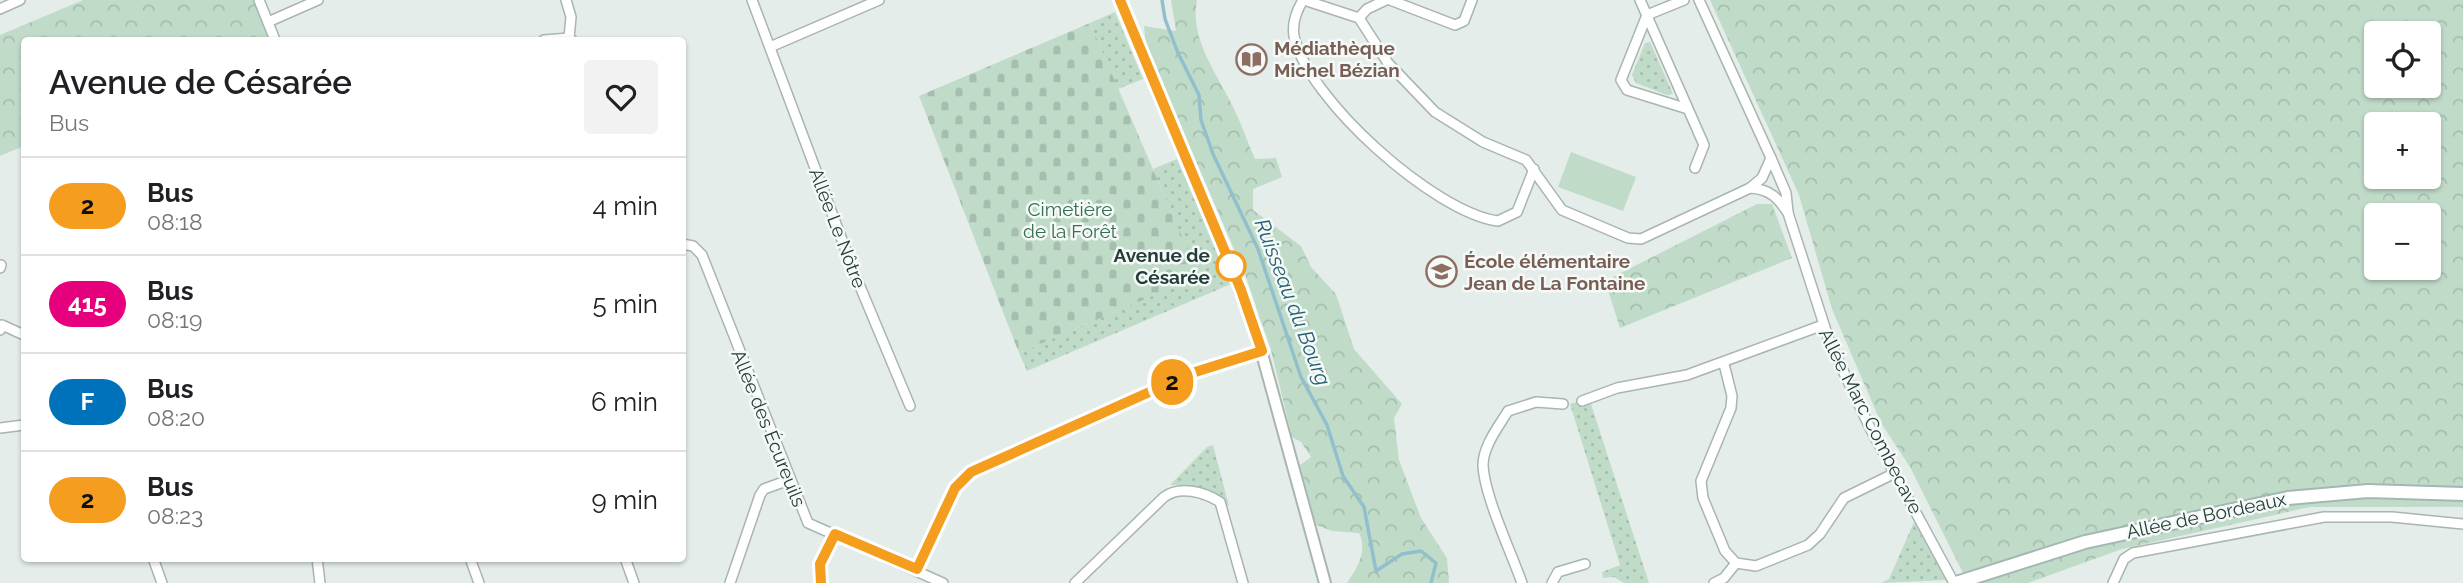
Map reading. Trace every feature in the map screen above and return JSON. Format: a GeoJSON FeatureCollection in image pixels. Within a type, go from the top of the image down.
{"type":"FeatureCollection","features":[{"type":"Feature","properties":{"kind":"main road","name":"Allée de Bordeaux"},"geometry":{"type":"LineString","coordinates":[[1955,583],[2051,552],[2147,526],[2288,498],[2368,491],[2463,494]]}},
{"type":"Feature","properties":{"kind":"street"},"geometry":{"type":"LineString","coordinates":[[0,9],[20,0]]}},
{"type":"Feature","properties":{"kind":"street"},"geometry":{"type":"LineString","coordinates":[[259,0],[274,37]]}},
{"type":"Feature","properties":{"kind":"street"},"geometry":{"type":"LineString","coordinates":[[268,22],[318,0]]}},
{"type":"Feature","properties":{"kind":"street"},"geometry":{"type":"LineString","coordinates":[[566,0],[571,17],[571,37]]}},
{"type":"Feature","properties":{"kind":"street","name":"Allée Le Nôtre"},"geometry":{"type":"LineString","coordinates":[[752,0],[850,260],[909,406]]}},
{"type":"Feature","properties":{"kind":"street"},"geometry":{"type":"LineString","coordinates":[[770,47],[879,0]]}},
{"type":"Feature","properties":{"kind":"street"},"geometry":{"type":"LineString","coordinates":[[1120,0],[1244,295],[1262,351],[1325,583]]}},
{"type":"Feature","properties":{"kind":"street"},"geometry":{"type":"LineString","coordinates":[[1534,169],[1517,212],[1498,221],[1459,206],[1409,177],[1351,124],[1310,67],[1294,36],[1294,21],[1303,0],[1359,18],[1388,63],[1435,112],[1483,142],[1526,160],[1534,169],[1562,210],[1634,240],[1658,234],[1750,188],[1762,178],[1771,158]]}},
{"type":"Feature","properties":{"kind":"street"},"geometry":{"type":"LineString","coordinates":[[1359,18],[1367,9],[1388,0],[1455,25],[1464,20],[1472,0]]}},
{"type":"Feature","properties":{"kind":"street"},"geometry":{"type":"LineString","coordinates":[[1640,0],[1704,145],[1695,168]]}},
{"type":"Feature","properties":{"kind":"street"},"geometry":{"type":"LineString","coordinates":[[1684,0],[1647,15],[1621,76],[1623,87],[1688,109]]}},
{"type":"Feature","properties":{"kind":"street","name":"Allée Marc Combecave"},"geometry":{"type":"LineString","coordinates":[[1699,0],[1786,193],[1788,213],[1823,325],[1895,473],[1955,583]]}},
{"type":"Feature","properties":{"kind":"street","name":"Allée Marc Combecave"},"geometry":{"type":"LineString","coordinates":[[1750,188],[1770,192],[1788,213]]}},
{"type":"Feature","properties":{"kind":"street","name":"Allée des Écureuils"},"geometry":{"type":"LineString","coordinates":[[686,245],[693,246],[702,255],[808,523],[917,569],[943,583]]}},
{"type":"Feature","properties":{"kind":"street"},"geometry":{"type":"LineString","coordinates":[[1582,401],[1617,388],[1683,376],[1724,364],[1823,325]]}},
{"type":"Feature","properties":{"kind":"street"},"geometry":{"type":"LineString","coordinates":[[1,327],[21,334]]}},
{"type":"Feature","properties":{"kind":"street"},"geometry":{"type":"LineString","coordinates":[[917,569],[955,488],[971,472],[1192,373],[1262,351]]}},
{"type":"Feature","properties":{"kind":"street"},"geometry":{"type":"LineString","coordinates":[[1724,364],[1731,388],[1731,408],[1702,474],[1701,490],[1725,551],[1736,564],[1756,566],[1808,545],[1820,534],[1844,498],[1895,473]]}},
{"type":"Feature","properties":{"kind":"street"},"geometry":{"type":"LineString","coordinates":[[1522,583],[1488,486],[1483,463],[1490,440],[1508,411],[1536,402],[1563,404]]}},
{"type":"Feature","properties":{"kind":"street"},"geometry":{"type":"LineString","coordinates":[[0,428],[21,425]]}},
{"type":"Feature","properties":{"kind":"street"},"geometry":{"type":"LineString","coordinates":[[730,583],[760,495],[764,489],[789,480]]}},
{"type":"Feature","properties":{"kind":"street"},"geometry":{"type":"LineString","coordinates":[[1075,583],[1164,497],[1179,490],[1207,496],[1220,502],[1243,583]]}},
{"type":"Feature","properties":{"kind":"street"},"geometry":{"type":"LineString","coordinates":[[2113,583],[2124,559],[2133,554],[2309,518],[2392,517],[2463,524]]}},
{"type":"Feature","properties":{"kind":"street"},"geometry":{"type":"LineString","coordinates":[[821,583],[820,564],[835,534]]}},
{"type":"Feature","properties":{"kind":"street"},"geometry":{"type":"LineString","coordinates":[[154,562],[162,583]]}},
{"type":"Feature","properties":{"kind":"street"},"geometry":{"type":"LineString","coordinates":[[317,562],[320,583]]}},
{"type":"Feature","properties":{"kind":"street"},"geometry":{"type":"LineString","coordinates":[[471,562],[479,583]]}},
{"type":"Feature","properties":{"kind":"street"},"geometry":{"type":"LineString","coordinates":[[626,562],[634,583]]}},
{"type":"Feature","properties":{"kind":"street"},"geometry":{"type":"LineString","coordinates":[[1552,583],[1558,572],[1585,564]]}},
{"type":"Feature","properties":{"kind":"street"},"geometry":{"type":"LineString","coordinates":[[1714,583],[1724,578],[1736,564]]}},
{"type":"Feature","properties":{"kind":"green space"},"geometry":{"type":"Polygon","coordinates":[[[83,0],[254,0],[269,37],[21,37],[21,147],[0,156],[0,35],[83,0]]]}},
{"type":"Feature","properties":{"kind":"green space"},"geometry":{"type":"Polygon","coordinates":[[[1171,0],[1197,0],[1197,30],[1202,44],[1255,159],[1276,158],[1282,177],[1253,189],[1253,210],[1301,246],[1311,267],[1336,294],[1354,349],[1402,404],[1394,418],[1399,460],[1421,518],[1447,558],[1449,583],[1347,583],[1362,553],[1359,533],[1332,531],[1316,525],[1300,465],[1311,457],[1301,442],[1292,437],[1271,350],[1245,274],[1146,47],[1144,26],[1176,31],[1171,0]]]}},
{"type":"Feature","properties":{"kind":"green space"},"geometry":{"type":"Polygon","coordinates":[[[1710,0],[2463,0],[2463,507],[2310,507],[2122,549],[2028,583],[1968,583],[1910,467],[1881,423],[1832,309],[1799,195],[1710,0]]]}},
{"type":"Feature","properties":{"kind":"green space"},"geometry":{"type":"Polygon","coordinates":[[[1115,12],[1143,79],[1118,89],[1090,23],[1115,12]]]}},
{"type":"Feature","properties":{"kind":"green space","name":"Cimetière de la Forêt"},"geometry":{"type":"Polygon","coordinates":[[[1090,23],[1199,276],[1019,353],[919,96],[1090,23]]]}},
{"type":"Feature","properties":{"kind":"green space"},"geometry":{"type":"Polygon","coordinates":[[[1650,42],[1673,94],[1667,95],[1636,83],[1632,75],[1645,43],[1650,42]]]}},
{"type":"Feature","properties":{"kind":"green space"},"geometry":{"type":"Polygon","coordinates":[[[1571,152],[1636,177],[1623,211],[1558,187],[1571,152]]]}},
{"type":"Feature","properties":{"kind":"green space"},"geometry":{"type":"Polygon","coordinates":[[[1177,159],[1231,284],[1027,371],[1019,353],[1198,276],[1153,169],[1177,159]]]}},
{"type":"Feature","properties":{"kind":"green space"},"geometry":{"type":"Polygon","coordinates":[[[1757,204],[1772,204],[1792,258],[1620,328],[1605,281],[1757,204]]]}},
{"type":"Feature","properties":{"kind":"green space"},"geometry":{"type":"Polygon","coordinates":[[[1589,398],[1649,583],[1624,583],[1614,577],[1603,578],[1602,572],[1620,565],[1570,404],[1589,398]]]}},
{"type":"Feature","properties":{"kind":"green space"},"geometry":{"type":"Polygon","coordinates":[[[1213,445],[1229,506],[1201,489],[1170,485],[1207,447],[1213,445]]]}},
{"type":"Feature","properties":{"kind":"green space"},"geometry":{"type":"Polygon","coordinates":[[[1914,522],[1946,580],[1881,583],[1889,579],[1914,522]]]}},
{"type":"Feature","properties":{"kind":"waterway","name":"Ruisseau du Bourg"},"geometry":{"type":"LineString","coordinates":[[1162,0],[1165,19],[1178,53],[1199,95],[1201,120],[1213,154],[1258,249],[1301,377],[1327,425],[1343,476],[1364,507],[1376,571],[1402,554],[1421,551],[1436,563],[1431,583]]}},
{"type":"Feature","properties":{"kind":"bus line","name":"2"},"geometry":{"type":"LineString","coordinates":[[821,583],[820,564],[835,534],[917,569],[955,488],[971,472],[1192,373],[1262,351],[1241,290],[1120,0]]}},
{"type":"Feature","properties":{"kind":"place","name":"Médiathèque Michel Bézian"},"geometry":{"type":"Point","coordinates":[1251,59]}},
{"type":"Feature","properties":{"kind":"place","name":"Avenue de Césarée"},"geometry":{"type":"Point","coordinates":[1231,266]}},
{"type":"Feature","properties":{"kind":"place","name":"École élémentaire Jean de La Fontaine"},"geometry":{"type":"Point","coordinates":[1441,272]}}]}
